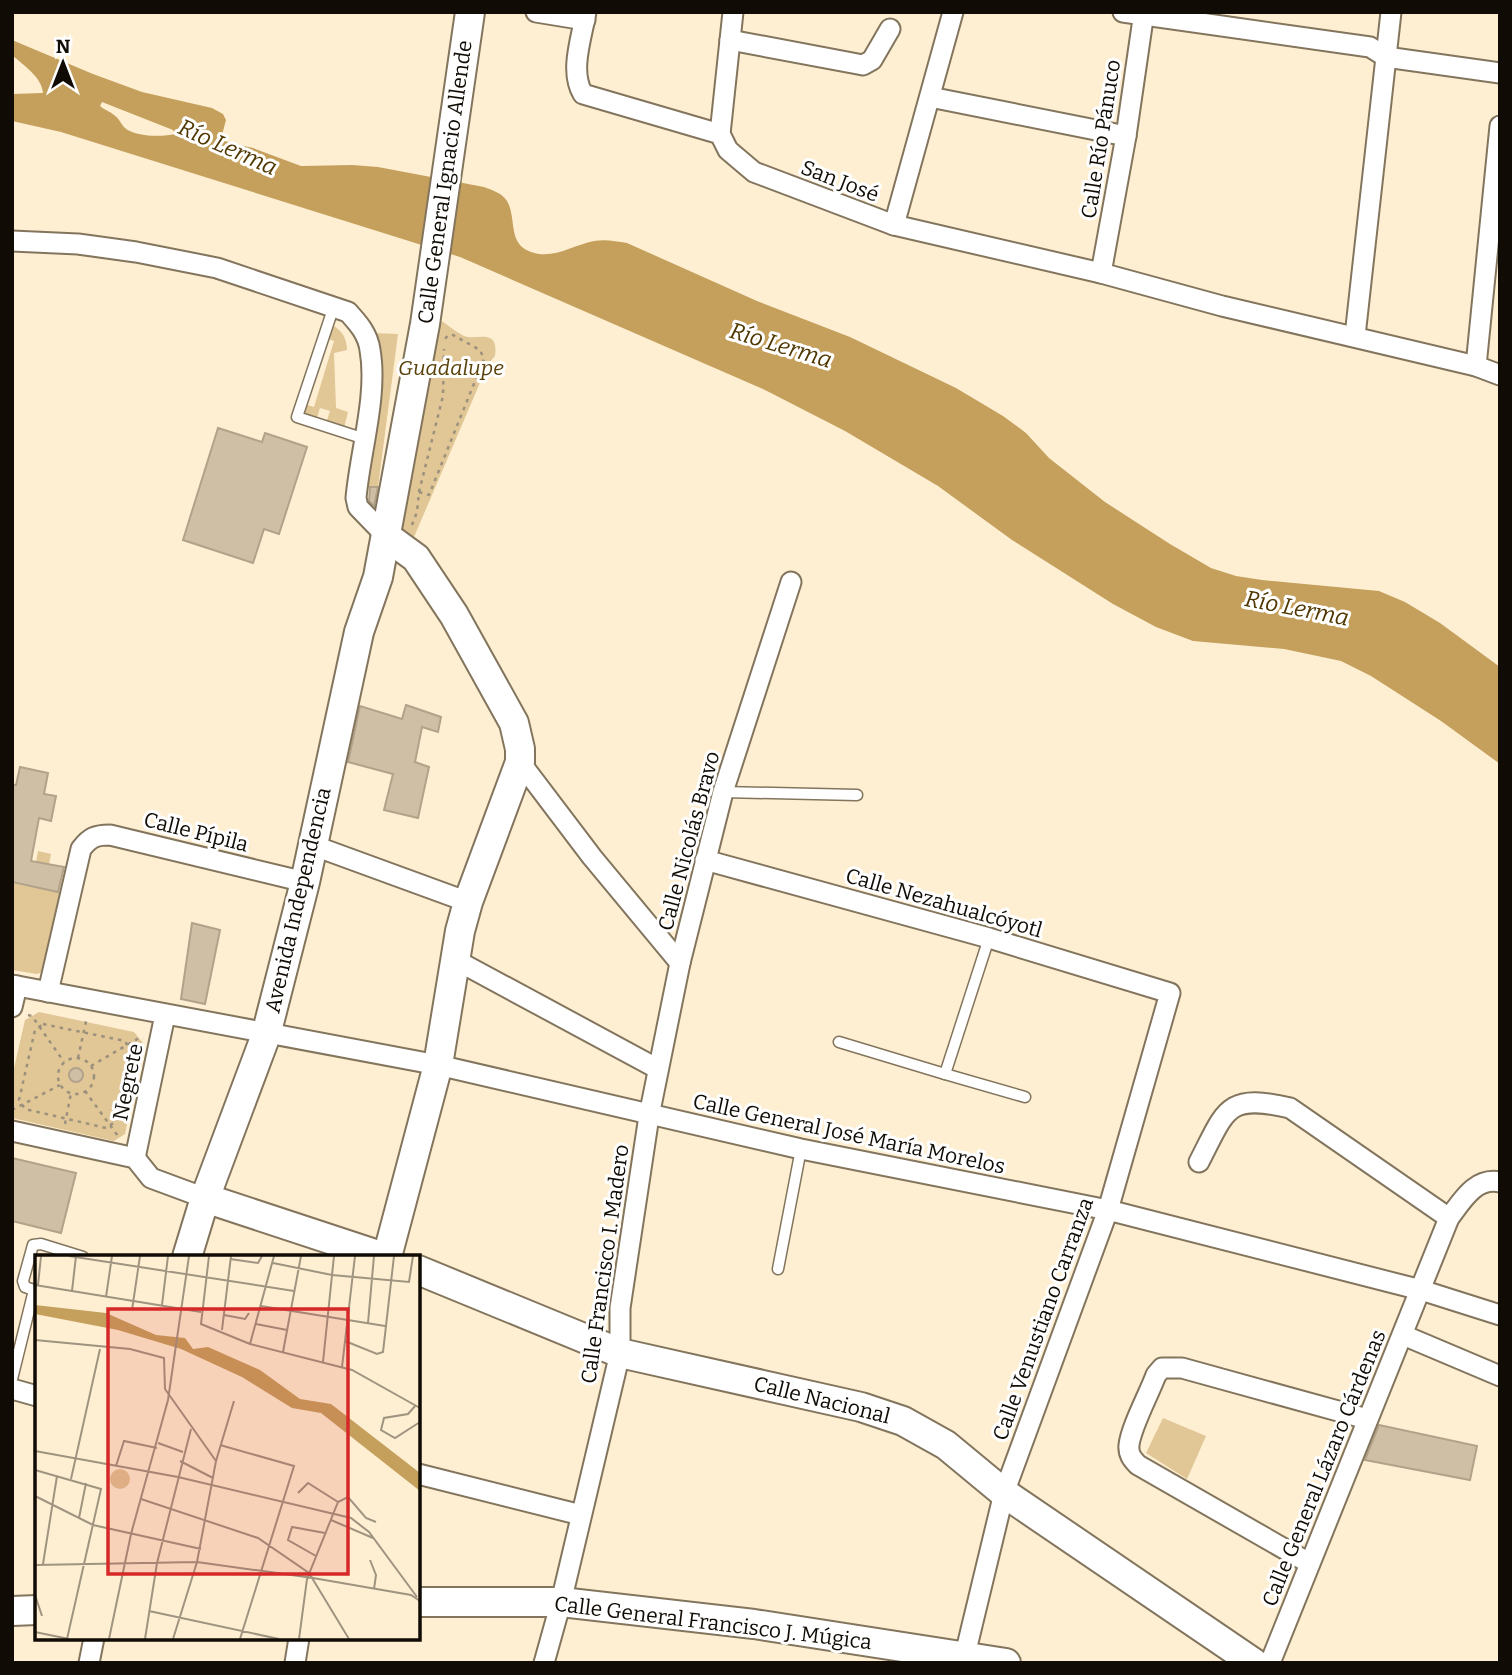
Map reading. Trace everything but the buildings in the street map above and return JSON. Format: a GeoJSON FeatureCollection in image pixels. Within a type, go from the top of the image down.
{"type":"FeatureCollection","features":[{"type":"Feature","properties":{"kind":"street","name":"Calle General Ignacio Allende"},"geometry":{"type":"LineString","coordinates":[[386,536],[425,324],[470,12]]}},
{"type":"Feature","properties":{"kind":"street"},"geometry":{"type":"LineString","coordinates":[[536,12],[585,16],[576,74],[578,86],[583,93],[720,134],[733,12]]}},
{"type":"Feature","properties":{"kind":"street"},"geometry":{"type":"LineString","coordinates":[[894,225],[953,12]]}},
{"type":"Feature","properties":{"kind":"street"},"geometry":{"type":"LineString","coordinates":[[1123,12],[1370,47],[1386,57],[1500,73]]}},
{"type":"Feature","properties":{"kind":"street"},"geometry":{"type":"LineString","coordinates":[[1355,336],[1391,12]]}},
{"type":"Feature","properties":{"kind":"street","name":"Calle Río Pánuco"},"geometry":{"type":"LineString","coordinates":[[1101,273],[1126,136],[1144,14]]}},
{"type":"Feature","properties":{"kind":"street"},"geometry":{"type":"LineString","coordinates":[[730,40],[863,65],[872,60],[890,29]]}},
{"type":"Feature","properties":{"kind":"street"},"geometry":{"type":"LineString","coordinates":[[930,97],[1126,136]]}},
{"type":"Feature","properties":{"kind":"street"},"geometry":{"type":"LineString","coordinates":[[1476,366],[1495,208],[1500,126]]}},
{"type":"Feature","properties":{"kind":"street","name":"San José"},"geometry":{"type":"LineString","coordinates":[[720,134],[727,150],[754,172],[894,225],[1101,273],[1222,306],[1476,366],[1500,375]]}},
{"type":"Feature","properties":{"kind":"street"},"geometry":{"type":"LineString","coordinates":[[12,241],[78,244],[216,268],[348,312],[363,330],[370,349],[369,413],[356,498],[358,507],[386,536],[416,558],[454,615],[514,723],[520,762],[592,856],[680,963]]}},
{"type":"Feature","properties":{"kind":"street","name":"Avenida Independencia"},"geometry":{"type":"LineString","coordinates":[[188,1255],[205,1198],[265,1035],[305,882],[344,692],[359,632],[378,578],[386,536]]}},
{"type":"Feature","properties":{"kind":"street","name":"Calle Nicolás Bravo"},"geometry":{"type":"LineString","coordinates":[[649,1116],[680,963],[723,792],[791,582]]}},
{"type":"Feature","properties":{"kind":"street"},"geometry":{"type":"LineString","coordinates":[[387,1255],[438,1065],[454,959],[468,902],[520,762]]}},
{"type":"Feature","properties":{"kind":"street","name":"Calle Pípila"},"geometry":{"type":"LineString","coordinates":[[48,992],[82,849],[88,840],[97,835],[110,835],[305,882]]}},
{"type":"Feature","properties":{"kind":"street"},"geometry":{"type":"LineString","coordinates":[[312,845],[468,902]]}},
{"type":"Feature","properties":{"kind":"street","name":"Calle Nezahualcóyotl"},"geometry":{"type":"LineString","coordinates":[[705,860],[989,938],[1170,993]]}},
{"type":"Feature","properties":{"kind":"street"},"geometry":{"type":"LineString","coordinates":[[454,959],[658,1069]]}},
{"type":"Feature","properties":{"kind":"street"},"geometry":{"type":"LineString","coordinates":[[12,1007],[15,986]]}},
{"type":"Feature","properties":{"kind":"street","name":"Calle General José María Morelos"},"geometry":{"type":"LineString","coordinates":[[15,986],[265,1035],[438,1065],[649,1116],[801,1149],[1108,1210],[1421,1290]]}},
{"type":"Feature","properties":{"kind":"street","name":"Calle Venustiano Carranza"},"geometry":{"type":"LineString","coordinates":[[964,1659],[1004,1493],[1108,1210],[1170,993]]}},
{"type":"Feature","properties":{"kind":"street","name":"Negrete"},"geometry":{"type":"LineString","coordinates":[[135,1158],[165,1015]]}},
{"type":"Feature","properties":{"kind":"street"},"geometry":{"type":"LineString","coordinates":[[1199,1162],[1222,1117],[1237,1104],[1262,1101],[1290,1108],[1449,1218]]}},
{"type":"Feature","properties":{"kind":"street","name":"Calle Francisco I. Madero"},"geometry":{"type":"LineString","coordinates":[[544,1663],[620,1353],[620,1308],[649,1116]]}},
{"type":"Feature","properties":{"kind":"street"},"geometry":{"type":"LineString","coordinates":[[12,1131],[135,1158],[151,1178],[380,1255]]}},
{"type":"Feature","properties":{"kind":"street","name":"Calle General Lázaro Cárdenas"},"geometry":{"type":"LineString","coordinates":[[1270,1663],[1449,1218],[1479,1183],[1496,1180],[1500,1182]]}},
{"type":"Feature","properties":{"kind":"street","name":"Calle Nacional"},"geometry":{"type":"LineString","coordinates":[[420,1271],[620,1353],[861,1407],[903,1421],[946,1445],[1004,1493],[1254,1663]]}},
{"type":"Feature","properties":{"kind":"street"},"geometry":{"type":"LineString","coordinates":[[1421,1290],[1500,1315]]}},
{"type":"Feature","properties":{"kind":"street"},"geometry":{"type":"LineString","coordinates":[[1403,1335],[1500,1376]]}},
{"type":"Feature","properties":{"kind":"street"},"geometry":{"type":"LineString","coordinates":[[1309,1563],[1138,1465],[1131,1458],[1128,1448],[1141,1412],[1156,1376],[1162,1368],[1171,1367],[1367,1419]]}},
{"type":"Feature","properties":{"kind":"street"},"geometry":{"type":"LineString","coordinates":[[12,1389],[35,1395]]}},
{"type":"Feature","properties":{"kind":"street"},"geometry":{"type":"LineString","coordinates":[[420,1475],[581,1515]]}},
{"type":"Feature","properties":{"kind":"street","name":"Calle General Francisco J. Múgica"},"geometry":{"type":"LineString","coordinates":[[420,1602],[561,1602],[754,1624],[964,1659],[1006,1663]]}},
{"type":"Feature","properties":{"kind":"street"},"geometry":{"type":"LineString","coordinates":[[12,1611],[35,1610]]}},
{"type":"Feature","properties":{"kind":"street"},"geometry":{"type":"LineString","coordinates":[[89,1663],[94,1640]]}},
{"type":"Feature","properties":{"kind":"street"},"geometry":{"type":"LineString","coordinates":[[295,1663],[299,1640]]}},
{"type":"Feature","properties":{"kind":"lane"},"geometry":{"type":"LineString","coordinates":[[334,306],[297,417],[365,439]]}},
{"type":"Feature","properties":{"kind":"lane"},"geometry":{"type":"LineString","coordinates":[[723,792],[856,795]]}},
{"type":"Feature","properties":{"kind":"lane"},"geometry":{"type":"LineString","coordinates":[[945,1074],[989,938]]}},
{"type":"Feature","properties":{"kind":"lane"},"geometry":{"type":"LineString","coordinates":[[839,1042],[1025,1097]]}},
{"type":"Feature","properties":{"kind":"lane"},"geometry":{"type":"LineString","coordinates":[[778,1269],[801,1149]]}},
{"type":"Feature","properties":{"kind":"lane"},"geometry":{"type":"LineString","coordinates":[[12,1379],[35,1291],[25,1287],[23,1281],[33,1245],[41,1244],[77,1255]]}},
{"type":"Feature","properties":{"kind":"path"},"geometry":{"type":"LineString","coordinates":[[416,558],[409,533],[417,512],[419,492],[444,388],[445,338],[453,335],[480,350],[484,359],[429,495],[419,492]]}},
{"type":"Feature","properties":{"kind":"path"},"geometry":{"type":"LineString","coordinates":[[78,1058],[90,1001]]}},
{"type":"Feature","properties":{"kind":"path"},"geometry":{"type":"LineString","coordinates":[[32,1016],[64,1062]]}},
{"type":"Feature","properties":{"kind":"path"},"geometry":{"type":"LineString","coordinates":[[43,1024],[83,1032],[125,1041],[131,1050],[115,1122],[106,1128],[25,1109],[19,1100],[34,1030],[43,1024]]}},
{"type":"Feature","properties":{"kind":"path"},"geometry":{"type":"LineString","coordinates":[[91,1066],[139,1038],[159,1042]]}},
{"type":"Feature","properties":{"kind":"path"},"geometry":{"type":"LineString","coordinates":[[78,1058],[91,1066],[92,1083],[85,1091],[71,1093],[60,1084],[58,1072],[64,1062],[78,1058]]}},
{"type":"Feature","properties":{"kind":"path"},"geometry":{"type":"LineString","coordinates":[[12,1110],[60,1084]]}},
{"type":"Feature","properties":{"kind":"path"},"geometry":{"type":"LineString","coordinates":[[85,1091],[135,1158]]}},
{"type":"Feature","properties":{"kind":"path"},"geometry":{"type":"LineString","coordinates":[[61,1142],[71,1093]]}},
{"type":"Feature","properties":{"kind":"green space","name":"Guadalupe"},"geometry":{"type":"Polygon","coordinates":[[[440,320],[464,336],[490,338],[494,341],[495,356],[488,364],[411,544],[398,522],[425,327],[440,320]]]}},
{"type":"Feature","properties":{"kind":"green space"},"geometry":{"type":"Polygon","coordinates":[[[326,321],[341,332],[347,345],[347,350],[334,353],[336,408],[348,412],[344,428],[326,423],[330,411],[320,408],[317,418],[301,413],[304,404],[314,407],[334,341],[321,336],[326,321]]]}},
{"type":"Feature","properties":{"kind":"green space"},"geometry":{"type":"Polygon","coordinates":[[[371,333],[398,334],[378,487],[362,488],[371,333]]]}},
{"type":"Feature","properties":{"kind":"green space"},"geometry":{"type":"Polygon","coordinates":[[[38,851],[51,854],[44,889],[63,893],[46,971],[37,974],[12,970],[12,883],[31,887],[36,885],[34,874],[38,851]]]}},
{"type":"Feature","properties":{"kind":"green space"},"geometry":{"type":"Polygon","coordinates":[[[39,1012],[134,1032],[143,1043],[125,1134],[114,1141],[12,1118],[12,1077],[25,1020],[39,1012]]]}},
{"type":"Feature","properties":{"kind":"green space"},"geometry":{"type":"Polygon","coordinates":[[[1163,1418],[1206,1436],[1187,1479],[1146,1453],[1163,1418]]]}},
{"type":"Feature","properties":{"kind":"water","name":"Río Lerma"},"geometry":{"type":"Polygon","coordinates":[[[12,40],[142,92],[212,108],[223,114],[226,120],[222,135],[227,142],[253,148],[301,166],[378,167],[484,187],[505,198],[510,208],[515,237],[523,248],[531,252],[555,253],[598,240],[627,243],[757,301],[850,337],[956,388],[1003,416],[1026,433],[1049,458],[1105,502],[1211,568],[1262,580],[1379,591],[1405,602],[1440,623],[1500,667],[1500,764],[1441,721],[1371,676],[1341,661],[1284,649],[1193,641],[1156,627],[1113,604],[1012,540],[938,486],[845,431],[765,390],[460,257],[61,132],[12,121],[12,94],[43,93],[36,77],[12,55],[12,40]],[[102,102],[100,106],[116,116],[125,128],[135,133],[164,136],[175,134],[173,130],[102,102]]]}}]}
